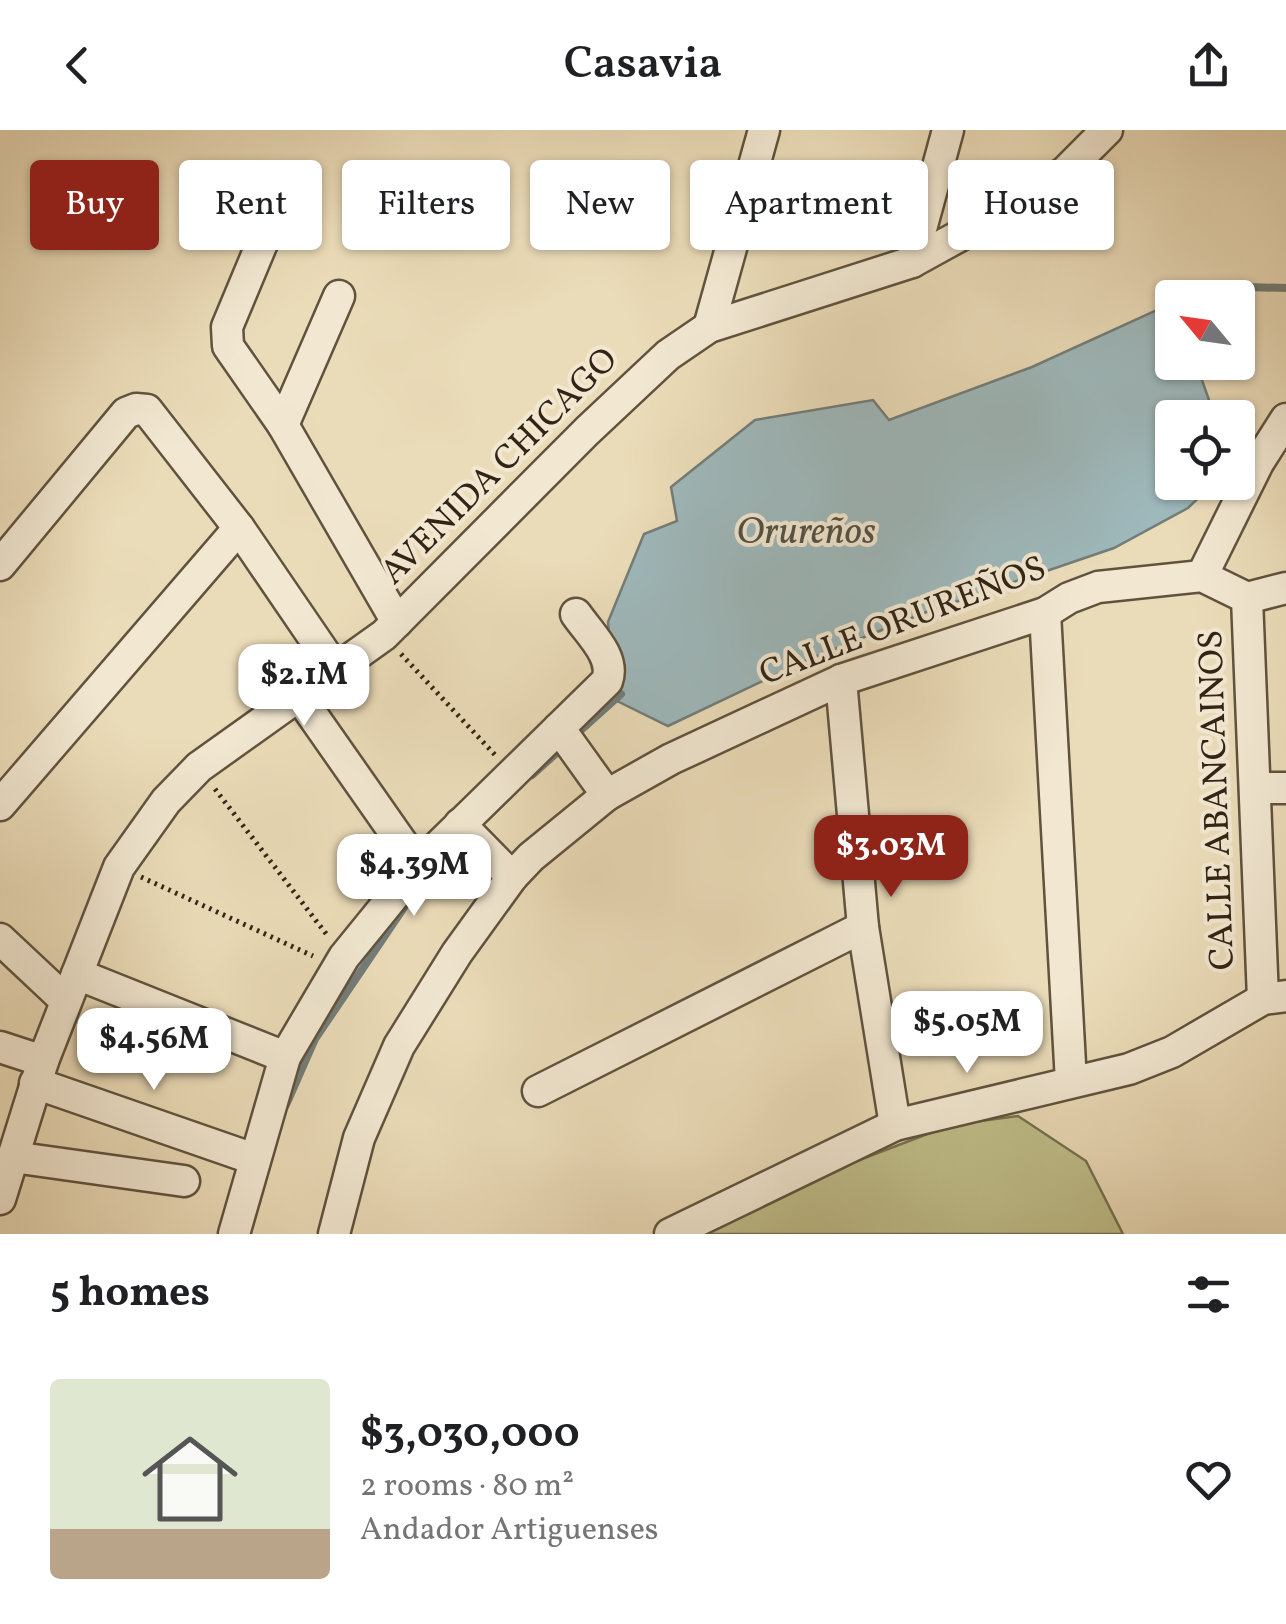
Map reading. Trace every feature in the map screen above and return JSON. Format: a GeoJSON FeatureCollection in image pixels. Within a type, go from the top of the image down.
{"type":"FeatureCollection","features":[{"type":"Feature","properties":{"kind":"street"},"geometry":{"type":"LineString","coordinates":[[709,326],[764,130]]}},
{"type":"Feature","properties":{"kind":"street"},"geometry":{"type":"LineString","coordinates":[[912,262],[948,130]]}},
{"type":"Feature","properties":{"kind":"street","name":"AVENIDA CHICAGO"},"geometry":{"type":"LineString","coordinates":[[0,1198],[39,1072],[119,867],[166,801],[198,767],[390,628],[630,390],[668,355],[709,326],[912,262],[1032,196],[1065,172],[1102,133]]}},
{"type":"Feature","properties":{"kind":"street"},"geometry":{"type":"LineString","coordinates":[[259,250],[227,327],[228,346],[282,424],[390,628]]}},
{"type":"Feature","properties":{"kind":"street"},"geometry":{"type":"LineString","coordinates":[[282,424],[338,296]]}},
{"type":"Feature","properties":{"kind":"street"},"geometry":{"type":"LineString","coordinates":[[0,565],[126,412],[136,408],[147,410],[239,528],[336,670]]}},
{"type":"Feature","properties":{"kind":"street"},"geometry":{"type":"LineString","coordinates":[[1286,419],[1258,463],[1202,576],[1247,598],[1286,588]]}},
{"type":"Feature","properties":{"kind":"street"},"geometry":{"type":"LineString","coordinates":[[0,806],[239,528]]}},
{"type":"Feature","properties":{"kind":"street","name":"CALLE ORUREÑOS"},"geometry":{"type":"LineString","coordinates":[[334,1234],[360,1138],[399,1046],[457,953],[511,877],[606,794],[670,759],[841,680],[1045,614],[1069,598],[1098,587],[1202,576]]}},
{"type":"Feature","properties":{"kind":"street","name":"CALLE ABANCAINOS"},"geometry":{"type":"LineString","coordinates":[[1247,598],[1254,788],[1275,998]]}},
{"type":"Feature","properties":{"kind":"street"},"geometry":{"type":"LineString","coordinates":[[234,1234],[285,1057],[342,962],[418,866],[607,681],[608,659],[576,614]]}},
{"type":"Feature","properties":{"kind":"street"},"geometry":{"type":"LineString","coordinates":[[1045,614],[1071,1082]]}},
{"type":"Feature","properties":{"kind":"street"},"geometry":{"type":"LineString","coordinates":[[841,680],[863,927],[895,1125]]}},
{"type":"Feature","properties":{"kind":"street"},"geometry":{"type":"LineString","coordinates":[[299,696],[418,866]]}},
{"type":"Feature","properties":{"kind":"street"},"geometry":{"type":"LineString","coordinates":[[559,729],[606,794]]}},
{"type":"Feature","properties":{"kind":"street"},"geometry":{"type":"LineString","coordinates":[[1254,788],[1286,788]]}},
{"type":"Feature","properties":{"kind":"street"},"geometry":{"type":"LineString","coordinates":[[461,824],[511,877]]}},
{"type":"Feature","properties":{"kind":"street"},"geometry":{"type":"LineString","coordinates":[[538,1091],[863,927]]}},
{"type":"Feature","properties":{"kind":"street"},"geometry":{"type":"LineString","coordinates":[[0,939],[71,987],[285,1057]]}},
{"type":"Feature","properties":{"kind":"street"},"geometry":{"type":"LineString","coordinates":[[670,1234],[895,1125],[1128,1069],[1172,1052],[1275,998]]}},
{"type":"Feature","properties":{"kind":"street"},"geometry":{"type":"LineString","coordinates":[[0,1047],[39,1072],[254,1159]]}},
{"type":"Feature","properties":{"kind":"street"},"geometry":{"type":"LineString","coordinates":[[13,1156],[184,1181]]}},
{"type":"Feature","properties":{"kind":"path"},"geometry":{"type":"LineString","coordinates":[[390,628],[512,773]]}},
{"type":"Feature","properties":{"kind":"path"},"geometry":{"type":"LineString","coordinates":[[198,767],[342,962]]}},
{"type":"Feature","properties":{"kind":"path"},"geometry":{"type":"LineString","coordinates":[[119,867],[342,962]]}},
{"type":"Feature","properties":{"kind":"shaded area"},"geometry":{"type":"Polygon","coordinates":[[[1018,1116],[1086,1161],[1123,1234],[693,1234],[841,1167],[951,1125],[1018,1116]]]}},
{"type":"Feature","properties":{"kind":"water","name":"Orureños"},"geometry":{"type":"Polygon","coordinates":[[[1155,311],[1155,380],[1202,380],[1209,400],[1155,400],[1155,500],[1196,500],[1114,548],[929,611],[805,661],[668,726],[615,700],[608,622],[644,534],[677,521],[671,487],[755,420],[873,400],[889,420],[1032,367],[1155,311]]]}},
{"type":"Feature","properties":{"kind":"waterway"},"geometry":{"type":"LineString","coordinates":[[1255,287],[1286,288]]}},
{"type":"Feature","properties":{"kind":"waterway"},"geometry":{"type":"LineString","coordinates":[[572,738],[621,694]]}},
{"type":"Feature","properties":{"kind":"waterway"},"geometry":{"type":"LineString","coordinates":[[532,775],[562,748]]}},
{"type":"Feature","properties":{"kind":"waterway"},"geometry":{"type":"LineString","coordinates":[[286,1105],[315,1039],[407,903]]}}]}
